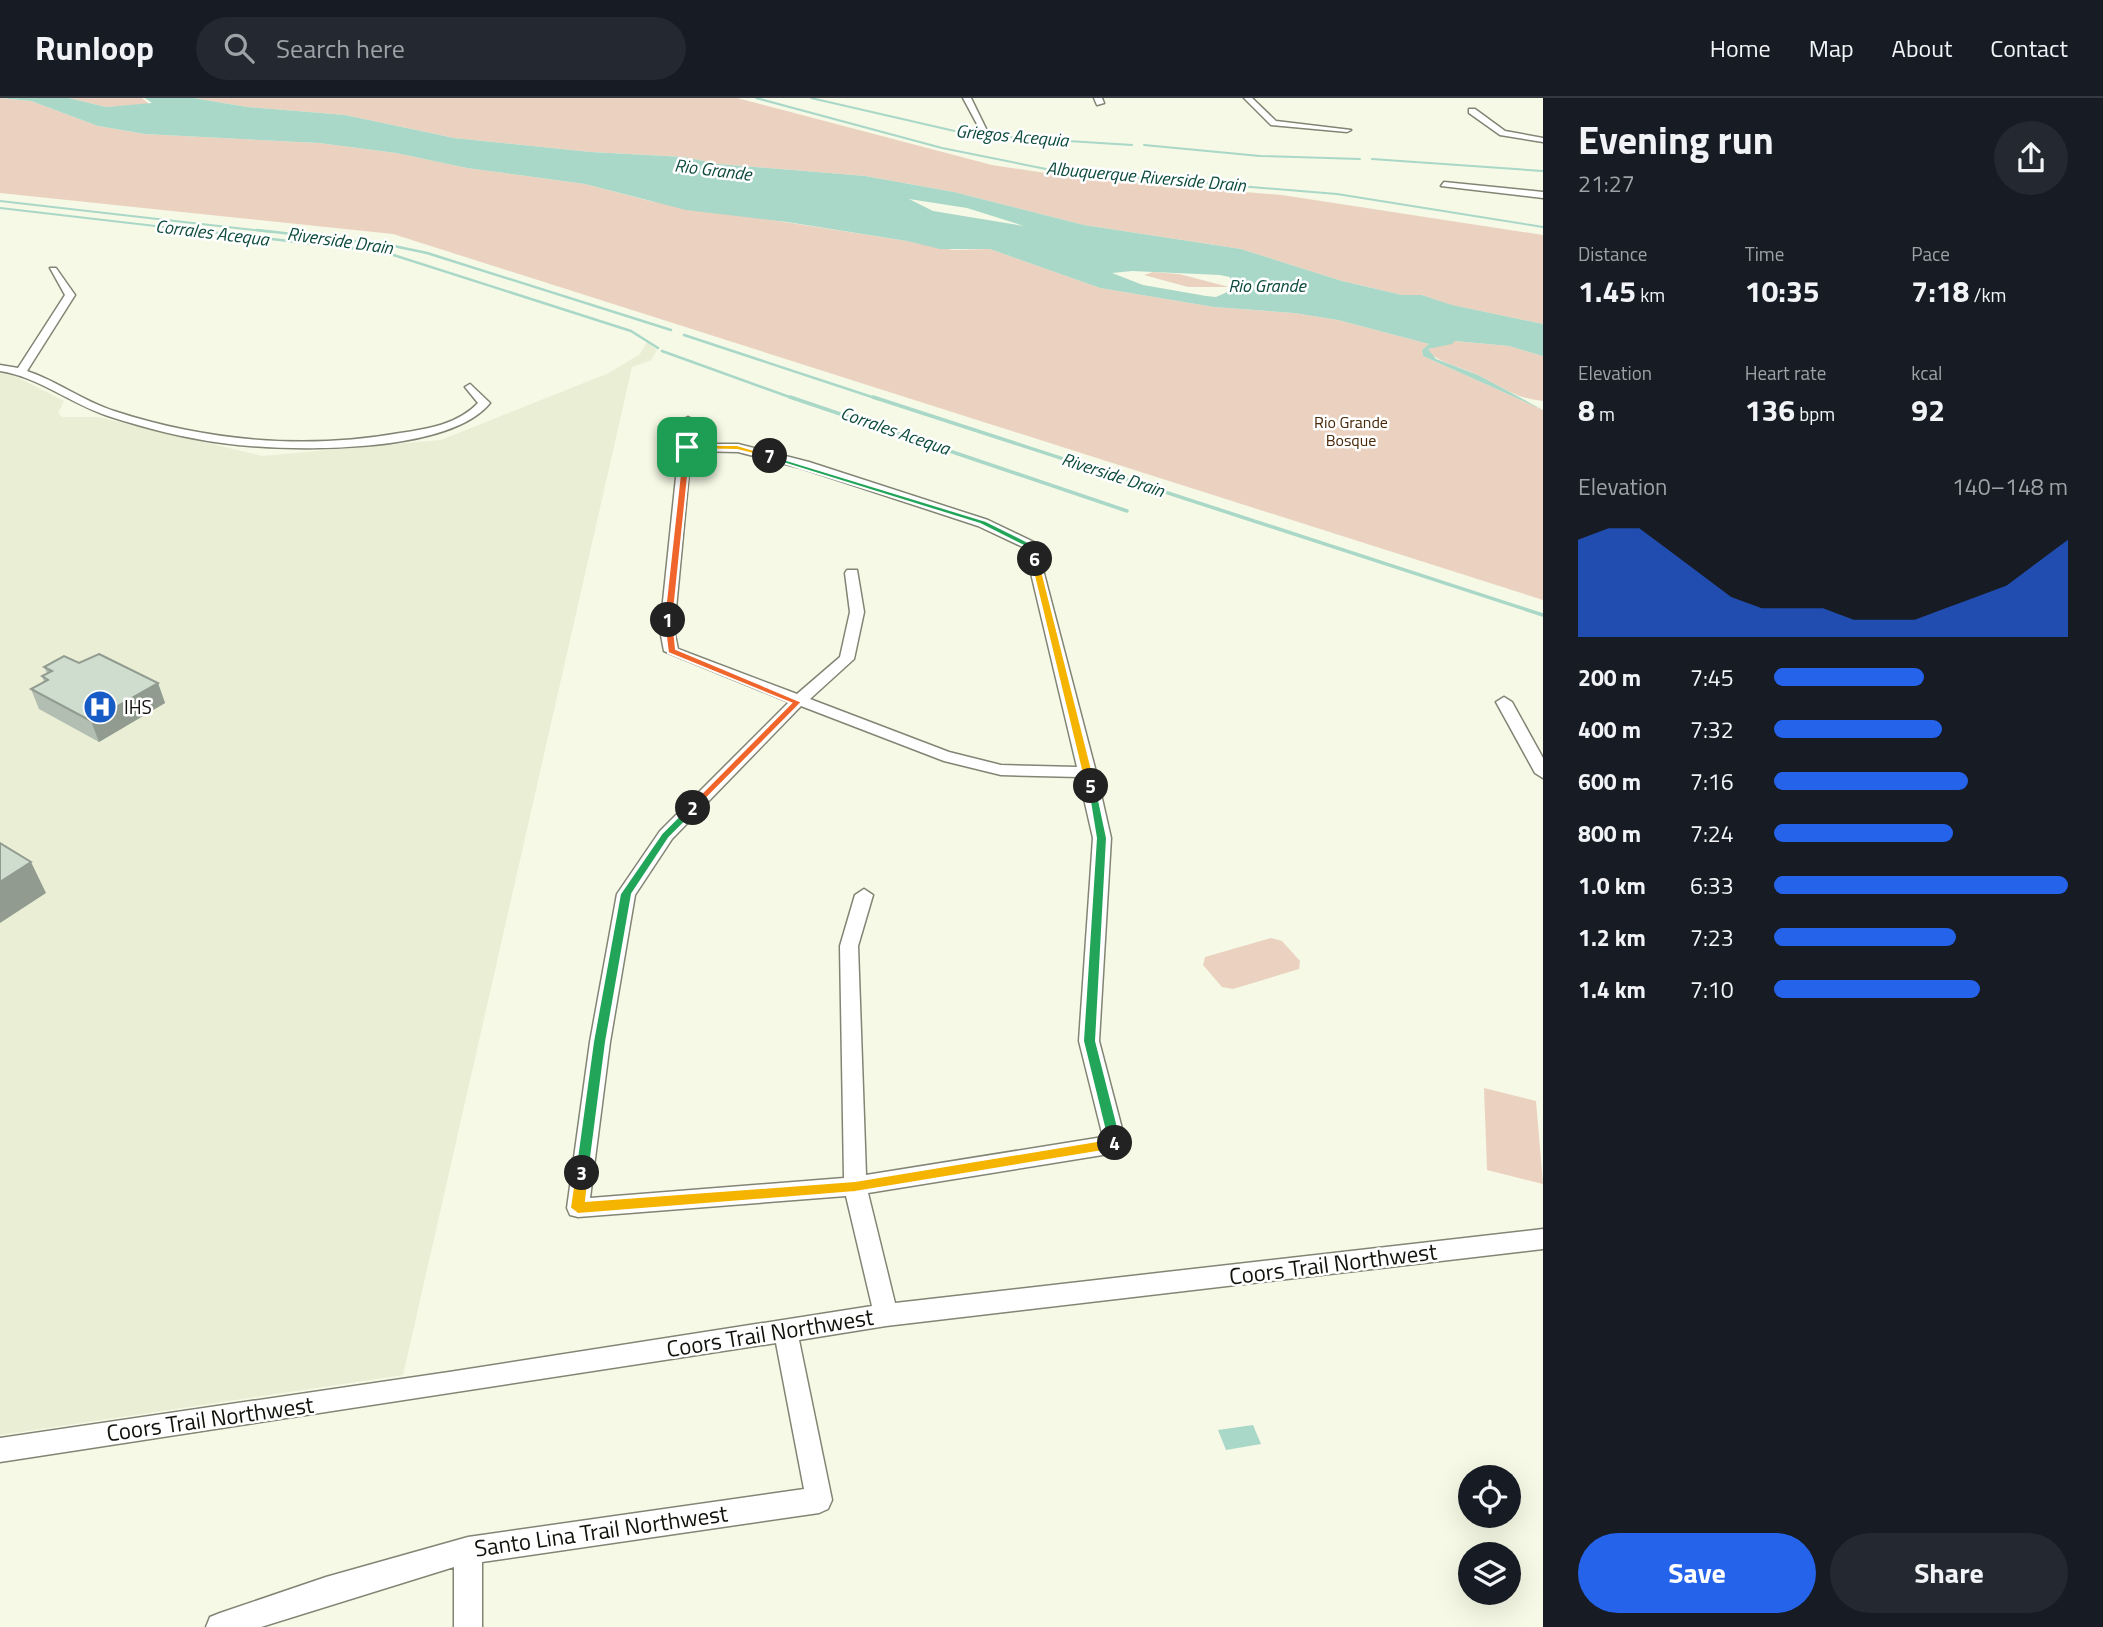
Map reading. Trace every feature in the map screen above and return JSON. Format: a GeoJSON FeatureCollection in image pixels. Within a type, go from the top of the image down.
{"type":"FeatureCollection","features":[{"type":"Feature","properties":{"kind":"street"},"geometry":{"type":"LineString","coordinates":[[967,98],[988,137]]}},
{"type":"Feature","properties":{"kind":"street"},"geometry":{"type":"LineString","coordinates":[[1248,98],[1274,123],[1347,130]]}},
{"type":"Feature","properties":{"kind":"street"},"geometry":{"type":"LineString","coordinates":[[1472,111],[1503,133],[1543,140]]}},
{"type":"Feature","properties":{"kind":"street"},"geometry":{"type":"LineString","coordinates":[[1444,184],[1543,195]]}},
{"type":"Feature","properties":{"kind":"street"},"geometry":{"type":"LineString","coordinates":[[22,370],[70,295],[53,270]]}},
{"type":"Feature","properties":{"kind":"street"},"geometry":{"type":"LineString","coordinates":[[0,368],[22,370],[90,407],[183,432],[264,444],[360,441],[436,430],[467,419],[484,403],[470,387]]}},
{"type":"Feature","properties":{"kind":"street"},"geometry":{"type":"LineString","coordinates":[[688,419],[667,630],[671,651],[797,702],[944,756],[1001,770],[1088,772]]}},
{"type":"Feature","properties":{"kind":"street"},"geometry":{"type":"LineString","coordinates":[[687,447],[737,448],[805,465],[983,523],[1031,547],[1102,838],[1089,1041],[1115,1144],[855,1186],[578,1208],[600,1042],[626,894],[666,835],[797,702],[847,659],[857,612],[852,573]]}},
{"type":"Feature","properties":{"kind":"street"},"geometry":{"type":"LineString","coordinates":[[1504,702],[1543,773]]}},
{"type":"Feature","properties":{"kind":"street"},"geometry":{"type":"LineString","coordinates":[[864,895],[849,946],[855,1186],[886,1315]]}},
{"type":"Feature","properties":{"kind":"street","name":"Coors Trail Northwest"},"geometry":{"type":"LineString","coordinates":[[0,1450],[449,1384],[886,1315],[1543,1239]]}},
{"type":"Feature","properties":{"kind":"street","name":"Santo Lina Trail Northwest"},"geometry":{"type":"LineString","coordinates":[[220,1627],[326,1591],[468,1549],[820,1500],[785,1330]]}},
{"type":"Feature","properties":{"kind":"street"},"geometry":{"type":"LineString","coordinates":[[468,1549],[468,1627]]}},
{"type":"Feature","properties":{"kind":"shaded area"},"geometry":{"type":"Polygon","coordinates":[[[647,342],[657,350],[651,360],[632,367],[403,1375],[0,1435],[0,372],[9,373],[64,401],[58,413],[62,417],[98,417],[262,456],[441,440],[609,373],[640,354],[647,342]]]}},
{"type":"Feature","properties":{"kind":"green space","name":"Rio Grande Bosque"},"geometry":{"type":"Polygon","coordinates":[[[0,98],[31,101],[98,126],[145,134],[319,143],[396,153],[467,168],[585,184],[650,201],[953,250],[990,249],[1100,288],[1214,307],[1294,313],[1338,320],[1429,344],[1422,350],[1423,356],[1543,410],[1543,600],[393,234],[0,193],[0,98]]]}},
{"type":"Feature","properties":{"kind":"green space"},"geometry":{"type":"Polygon","coordinates":[[[69,98],[142,98],[149,104],[106,107],[69,98]]]}},
{"type":"Feature","properties":{"kind":"green space"},"geometry":{"type":"Polygon","coordinates":[[[194,98],[737,98],[992,165],[1085,179],[1282,195],[1543,235],[1543,324],[1451,305],[1422,295],[1402,295],[1342,281],[1241,249],[1084,225],[954,192],[865,176],[718,164],[684,157],[591,152],[454,138],[345,115],[247,107],[194,98]]]}},
{"type":"Feature","properties":{"kind":"green space"},"geometry":{"type":"Polygon","coordinates":[[[1153,272],[1179,274],[1229,287],[1188,287],[1144,275],[1153,272]]]}},
{"type":"Feature","properties":{"kind":"green space"},"geometry":{"type":"Polygon","coordinates":[[[1455,341],[1509,346],[1543,356],[1543,401],[1517,395],[1478,375],[1439,360],[1428,352],[1428,349],[1455,341]]]}},
{"type":"Feature","properties":{"kind":"green space"},"geometry":{"type":"Polygon","coordinates":[[[1271,938],[1282,941],[1300,961],[1299,969],[1233,989],[1222,987],[1203,965],[1205,957],[1271,938]]]}},
{"type":"Feature","properties":{"kind":"green space"},"geometry":{"type":"Polygon","coordinates":[[[1484,1088],[1536,1101],[1543,1184],[1487,1170],[1484,1088]]]}},
{"type":"Feature","properties":{"kind":"water","name":"Rio Grande"},"geometry":{"type":"Polygon","coordinates":[[[0,98],[69,98],[106,107],[152,103],[145,98],[194,98],[247,107],[345,115],[454,138],[591,152],[684,157],[718,164],[865,176],[954,192],[1084,225],[1241,249],[1342,281],[1402,295],[1422,295],[1452,305],[1543,324],[1543,356],[1509,346],[1455,341],[1428,349],[1436,359],[1478,375],[1543,410],[1423,356],[1422,350],[1429,344],[1338,320],[1294,313],[1214,307],[1100,288],[990,249],[940,249],[907,241],[787,222],[686,210],[585,184],[467,168],[396,153],[319,143],[145,134],[98,126],[31,101],[0,98]],[[909,199],[933,211],[1024,226],[967,208],[909,199]],[[1132,271],[1112,273],[1143,285],[1206,296],[1216,297],[1239,287],[1230,282],[1230,277],[1220,275],[1132,271]]]}},
{"type":"Feature","properties":{"kind":"water"},"geometry":{"type":"Polygon","coordinates":[[[1253,1425],[1261,1444],[1226,1450],[1218,1430],[1253,1425]]]}},
{"type":"Feature","properties":{"kind":"building"},"geometry":{"type":"Polygon","coordinates":[[[99,654],[158,683],[91,721],[31,689],[48,680],[42,676],[52,671],[44,667],[64,656],[79,663],[99,654]]]}},
{"type":"Feature","properties":{"kind":"building"},"geometry":{"type":"Polygon","coordinates":[[[0,843],[31,862],[0,882],[0,843]]]}},
{"type":"Feature","properties":{"kind":"waterway","name":"Albuquerque Riverside Drain"},"geometry":{"type":"LineString","coordinates":[[756,98],[942,148],[1056,171],[1337,194],[1543,227]]}},
{"type":"Feature","properties":{"kind":"waterway","name":"Griegos Acequia"},"geometry":{"type":"LineString","coordinates":[[811,98],[972,135],[1132,145]]}},
{"type":"Feature","properties":{"kind":"waterway","name":"Griegos Acequia"},"geometry":{"type":"LineString","coordinates":[[1144,145],[1260,156],[1360,159]]}},
{"type":"Feature","properties":{"kind":"waterway","name":"Griegos Acequia"},"geometry":{"type":"LineString","coordinates":[[1372,159],[1543,171]]}},
{"type":"Feature","properties":{"kind":"waterway","name":"Riverside Drain"},"geometry":{"type":"LineString","coordinates":[[0,201],[272,232]]}},
{"type":"Feature","properties":{"kind":"waterway","name":"Corrales Acequa"},"geometry":{"type":"LineString","coordinates":[[0,208],[207,232]]}},
{"type":"Feature","properties":{"kind":"waterway","name":"Corrales Acequa"},"geometry":{"type":"LineString","coordinates":[[192,230],[384,252],[631,331],[658,348]]}},
{"type":"Feature","properties":{"kind":"waterway","name":"Riverside Drain"},"geometry":{"type":"LineString","coordinates":[[257,230],[389,245],[427,253],[671,330]]}},
{"type":"Feature","properties":{"kind":"waterway","name":"Riverside Drain"},"geometry":{"type":"LineString","coordinates":[[684,335],[878,399]]}},
{"type":"Feature","properties":{"kind":"waterway","name":"Corrales Acequa"},"geometry":{"type":"LineString","coordinates":[[662,351],[795,399]]}},
{"type":"Feature","properties":{"kind":"waterway","name":"Corrales Acequa"},"geometry":{"type":"LineString","coordinates":[[790,397],[1127,511]]}},
{"type":"Feature","properties":{"kind":"waterway","name":"Riverside Drain"},"geometry":{"type":"LineString","coordinates":[[873,397],[1543,615]]}},
{"type":"Feature","properties":{"kind":"place","name":"IHS"},"geometry":{"type":"Point","coordinates":[100,707]}},
{"type":"Feature","properties":{"kind":"route"},"geometry":{"type":"LineString","coordinates":[[687,447],[737,448],[805,465],[983,523],[1014,536],[1031,547],[1102,838],[1089,1041],[1115,1144],[855,1186],[578,1208],[600,1042],[626,894],[666,835],[797,702],[671,651],[667,630],[687,447]]}}]}
